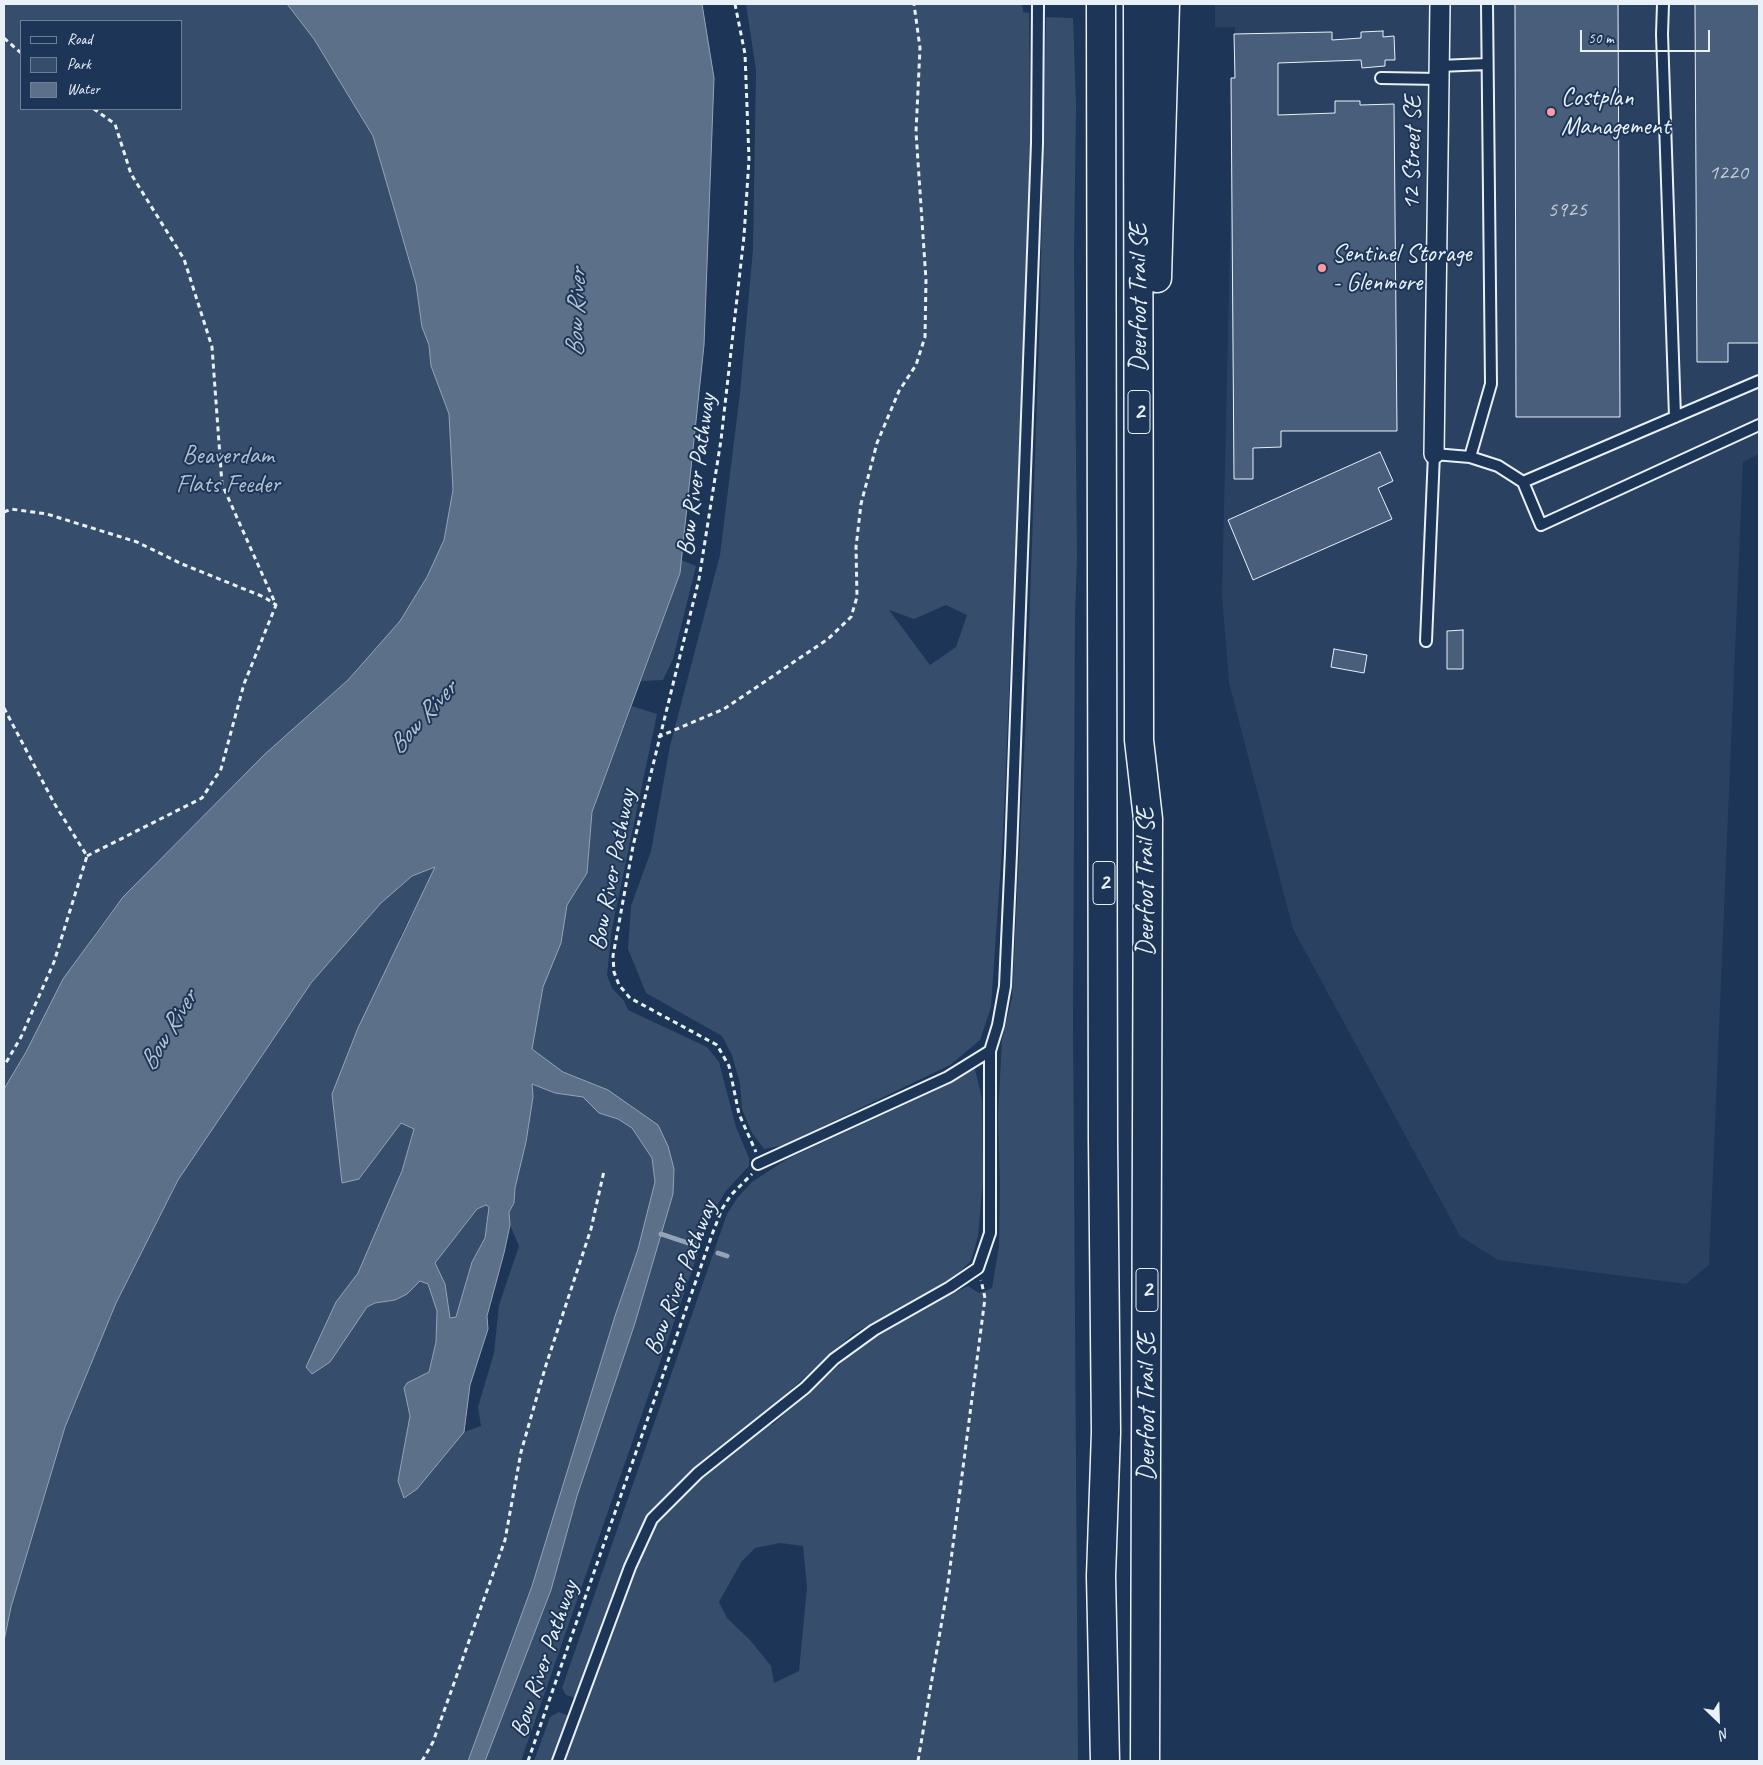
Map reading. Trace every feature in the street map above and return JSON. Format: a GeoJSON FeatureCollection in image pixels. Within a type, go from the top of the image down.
{"type":"FeatureCollection","features":[{"type":"Feature","properties":{"kind":"highway","name":"Deerfoot Trail SE"},"geometry":{"type":"LineString","coordinates":[[1102,4],[1103,1140],[1106,1432],[1101,1576],[1104,1761]]}},
{"type":"Feature","properties":{"kind":"highway","name":"Deerfoot Trail SE"},"geometry":{"type":"LineString","coordinates":[[1138,4],[1139,740],[1148,820],[1146,1761]]}},
{"type":"Feature","properties":{"kind":"highway"},"geometry":{"type":"LineString","coordinates":[[1148,820],[1156,328],[1165,4]]}},
{"type":"Feature","properties":{"kind":"street","name":"12 Street SE"},"geometry":{"type":"LineString","coordinates":[[1434,454],[1440,4]]}},
{"type":"Feature","properties":{"kind":"lane"},"geometry":{"type":"LineString","coordinates":[[558,1761],[630,1567],[652,1519],[698,1473],[805,1388],[834,1359],[874,1330],[950,1287],[978,1268],[990,1233],[990,1051],[998,1025],[1005,986],[1037,143],[1038,4]]}},
{"type":"Feature","properties":{"kind":"lane"},"geometry":{"type":"LineString","coordinates":[[1470,457],[1491,384],[1487,4]]}},
{"type":"Feature","properties":{"kind":"lane"},"geometry":{"type":"LineString","coordinates":[[1663,4],[1662,44],[1675,417]]}},
{"type":"Feature","properties":{"kind":"lane"},"geometry":{"type":"LineString","coordinates":[[1381,78],[1439,73],[1487,64]]}},
{"type":"Feature","properties":{"kind":"lane"},"geometry":{"type":"LineString","coordinates":[[1524,482],[1759,381]]}},
{"type":"Feature","properties":{"kind":"lane"},"geometry":{"type":"LineString","coordinates":[[1426,641],[1434,454],[1470,457],[1498,466],[1524,482],[1541,525],[1759,425]]}},
{"type":"Feature","properties":{"kind":"lane"},"geometry":{"type":"LineString","coordinates":[[758,1164],[948,1077],[990,1051]]}},
{"type":"Feature","properties":{"kind":"path","name":"Bow River Pathway"},"geometry":{"type":"LineString","coordinates":[[528,1761],[716,1224],[722,1209],[731,1195],[758,1164],[758,1156],[739,1114],[729,1066],[717,1045],[630,998],[619,985],[614,972],[613,956],[633,846],[658,736],[699,579],[721,440],[743,246],[749,150],[746,54],[735,4]]}},
{"type":"Feature","properties":{"kind":"path"},"geometry":{"type":"LineString","coordinates":[[658,736],[724,709],[828,639],[851,617],[857,598],[856,547],[861,504],[878,443],[899,391],[916,365],[925,337],[926,280],[916,132],[920,48],[914,4]]}},
{"type":"Feature","properties":{"kind":"path"},"geometry":{"type":"LineString","coordinates":[[4,38],[20,52]]}},
{"type":"Feature","properties":{"kind":"path"},"geometry":{"type":"LineString","coordinates":[[4,1066],[21,1037],[54,962],[87,856],[202,798],[220,769],[244,684],[276,605],[222,484],[212,347],[184,258],[131,174],[115,124],[95,110]]}},
{"type":"Feature","properties":{"kind":"path"},"geometry":{"type":"LineString","coordinates":[[4,512],[11,509],[47,514],[137,542],[182,564],[255,593],[276,605]]}},
{"type":"Feature","properties":{"kind":"path"},"geometry":{"type":"LineString","coordinates":[[4,708],[54,802],[87,856]]}},
{"type":"Feature","properties":{"kind":"path"},"geometry":{"type":"LineString","coordinates":[[422,1761],[433,1742],[505,1540],[521,1452],[546,1365],[591,1229],[604,1171]]}},
{"type":"Feature","properties":{"kind":"path"},"geometry":{"type":"LineString","coordinates":[[918,1761],[947,1591],[986,1298],[978,1268]]}},
{"type":"Feature","properties":{"kind":"shaded area"},"geometry":{"type":"Polygon","coordinates":[[[1215,4],[1759,4],[1759,454],[1743,462],[1709,1265],[1686,1284],[1498,1260],[1460,1236],[1293,929],[1229,683],[1222,595],[1235,27],[1215,27],[1215,4]]]}},
{"type":"Feature","properties":{"kind":"green space","name":"Beaverdam Flats Feeder"},"geometry":{"type":"Polygon","coordinates":[[[4,4],[287,4],[314,39],[373,136],[416,284],[422,327],[429,345],[431,366],[449,414],[454,472],[453,490],[444,540],[427,577],[400,621],[348,680],[265,754],[123,897],[94,935],[4,1089],[4,4]]]}},
{"type":"Feature","properties":{"kind":"green space"},"geometry":{"type":"Polygon","coordinates":[[[746,4],[1022,4],[1023,12],[1029,13],[1030,150],[1023,362],[1003,834],[991,1007],[980,1040],[950,1065],[784,1145],[764,1149],[752,1133],[742,1109],[740,1084],[732,1055],[722,1036],[646,993],[628,949],[631,906],[651,851],[670,746],[720,555],[740,393],[753,249],[756,70],[746,4]],[[946,605],[914,619],[889,610],[930,665],[956,647],[967,615],[946,605]]]}},
{"type":"Feature","properties":{"kind":"green space"},"geometry":{"type":"Polygon","coordinates":[[[1046,17],[1073,18],[1076,106],[1074,254],[1077,557],[1073,1023],[1078,1761],[534,1761],[550,1717],[559,1712],[569,1716],[576,1698],[566,1695],[562,1688],[727,1214],[738,1197],[752,1182],[787,1159],[943,1087],[975,1069],[982,1099],[983,1181],[978,1236],[971,1261],[950,1281],[854,1333],[764,1414],[772,1425],[864,1343],[915,1312],[968,1286],[979,1293],[992,1288],[999,1246],[998,1117],[1002,1039],[1012,998],[1026,715],[1040,314],[1046,17]],[[780,1543],[755,1548],[742,1561],[719,1602],[727,1618],[750,1640],[771,1666],[774,1683],[799,1671],[807,1587],[803,1546],[780,1543]]]}},
{"type":"Feature","properties":{"kind":"green space"},"geometry":{"type":"Polygon","coordinates":[[[681,560],[696,566],[673,659],[663,680],[641,681],[680,573],[681,560]]]}},
{"type":"Feature","properties":{"kind":"green space"},"geometry":{"type":"Polygon","coordinates":[[[632,706],[657,714],[612,928],[607,975],[612,988],[624,1001],[628,1010],[707,1047],[719,1062],[736,1127],[749,1158],[749,1166],[725,1192],[710,1219],[521,1761],[485,1761],[551,1590],[577,1496],[635,1323],[673,1194],[674,1169],[583,1081],[563,1072],[532,1049],[543,987],[567,905],[587,873],[592,812],[632,706]]]}},
{"type":"Feature","properties":{"kind":"green space"},"geometry":{"type":"Polygon","coordinates":[[[436,867],[400,937],[360,1179],[401,1122],[414,1128],[402,1171],[358,1273],[336,1302],[330,1362],[366,1307],[375,1303],[395,1300],[407,1294],[421,1281],[428,1284],[437,1311],[436,1342],[429,1372],[407,1383],[404,1388],[410,1416],[398,1481],[404,1498],[464,1432],[481,1426],[478,1407],[494,1353],[499,1305],[519,1246],[510,1225],[509,1212],[514,1203],[515,1188],[526,1142],[533,1097],[532,1084],[555,1093],[583,1097],[599,1113],[618,1119],[632,1128],[652,1158],[655,1182],[638,1249],[615,1316],[532,1586],[468,1761],[4,1761],[4,1641],[11,1607],[65,1427],[116,1303],[178,1180],[311,983],[381,903],[412,876],[436,867]]]}},
{"type":"Feature","properties":{"kind":"green space"},"geometry":{"type":"Polygon","coordinates":[[[486,1205],[489,1207],[485,1238],[472,1262],[456,1317],[450,1318],[435,1263],[477,1209],[486,1205]]]}},
{"type":"Feature","properties":{"kind":"water","name":"Bow River"},"geometry":{"type":"Polygon","coordinates":[[[287,4],[702,4],[714,78],[704,345],[680,573],[592,812],[587,873],[567,905],[561,943],[543,987],[532,1049],[563,1072],[608,1090],[658,1125],[668,1146],[674,1169],[673,1194],[635,1323],[577,1496],[551,1590],[485,1761],[468,1761],[532,1586],[615,1316],[638,1249],[655,1182],[652,1158],[632,1128],[618,1119],[599,1113],[583,1097],[555,1093],[532,1084],[533,1097],[526,1142],[515,1188],[514,1203],[509,1212],[510,1225],[487,1316],[488,1329],[470,1385],[464,1432],[417,1489],[404,1498],[398,1481],[410,1416],[404,1388],[407,1383],[429,1372],[436,1342],[437,1311],[428,1284],[420,1281],[407,1294],[395,1300],[375,1303],[367,1307],[330,1362],[312,1374],[306,1367],[336,1302],[358,1273],[402,1171],[414,1129],[401,1123],[359,1179],[342,1183],[332,1094],[358,1028],[435,867],[412,876],[381,903],[311,983],[178,1180],[116,1303],[65,1427],[11,1607],[4,1641],[4,1089],[26,1052],[63,979],[123,897],[265,754],[348,680],[400,621],[427,577],[444,540],[453,490],[449,414],[431,366],[429,345],[422,327],[416,284],[373,136],[314,39],[287,4]],[[486,1205],[477,1209],[435,1263],[445,1284],[450,1318],[456,1317],[472,1262],[485,1238],[489,1207],[486,1205]]]}},
{"type":"Feature","properties":{"kind":"building"},"geometry":{"type":"Polygon","coordinates":[[[1515,4],[1618,4],[1620,417],[1516,417],[1515,4]]]}},
{"type":"Feature","properties":{"kind":"building"},"geometry":{"type":"Polygon","coordinates":[[[1695,4],[1759,4],[1759,343],[1728,343],[1728,362],[1697,362],[1695,4]]]}},
{"type":"Feature","properties":{"kind":"building","name":"Sentinel Storage - Glenmore"},"geometry":{"type":"Polygon","coordinates":[[[1383,31],[1383,37],[1394,36],[1395,60],[1385,60],[1385,66],[1362,68],[1361,60],[1278,63],[1278,115],[1335,113],[1335,101],[1360,101],[1360,105],[1394,104],[1397,431],[1281,431],[1281,447],[1253,448],[1253,479],[1234,479],[1231,78],[1235,78],[1234,34],[1332,32],[1332,40],[1361,38],[1361,32],[1383,31]]]}},
{"type":"Feature","properties":{"kind":"building"},"geometry":{"type":"Polygon","coordinates":[[[1380,452],[1393,481],[1378,488],[1392,519],[1253,580],[1228,520],[1380,452]]]}},
{"type":"Feature","properties":{"kind":"building"},"geometry":{"type":"Polygon","coordinates":[[[1463,630],[1463,669],[1447,669],[1447,631],[1463,630]]]}},
{"type":"Feature","properties":{"kind":"building"},"geometry":{"type":"Polygon","coordinates":[[[1334,649],[1367,655],[1364,673],[1331,667],[1334,649]]]}},
{"type":"Feature","properties":{"kind":"waterway"},"geometry":{"type":"LineString","coordinates":[[661,1234],[694,1245]]}},
{"type":"Feature","properties":{"kind":"waterway"},"geometry":{"type":"LineString","coordinates":[[718,1253],[727,1256]]}},
{"type":"Feature","properties":{"kind":"place","name":"Costplan Management"},"geometry":{"type":"Point","coordinates":[1551,112]}},
{"type":"Feature","properties":{"kind":"place","name":"Sentinel Storage - Glenmore"},"geometry":{"type":"Point","coordinates":[1322,268]}}]}
